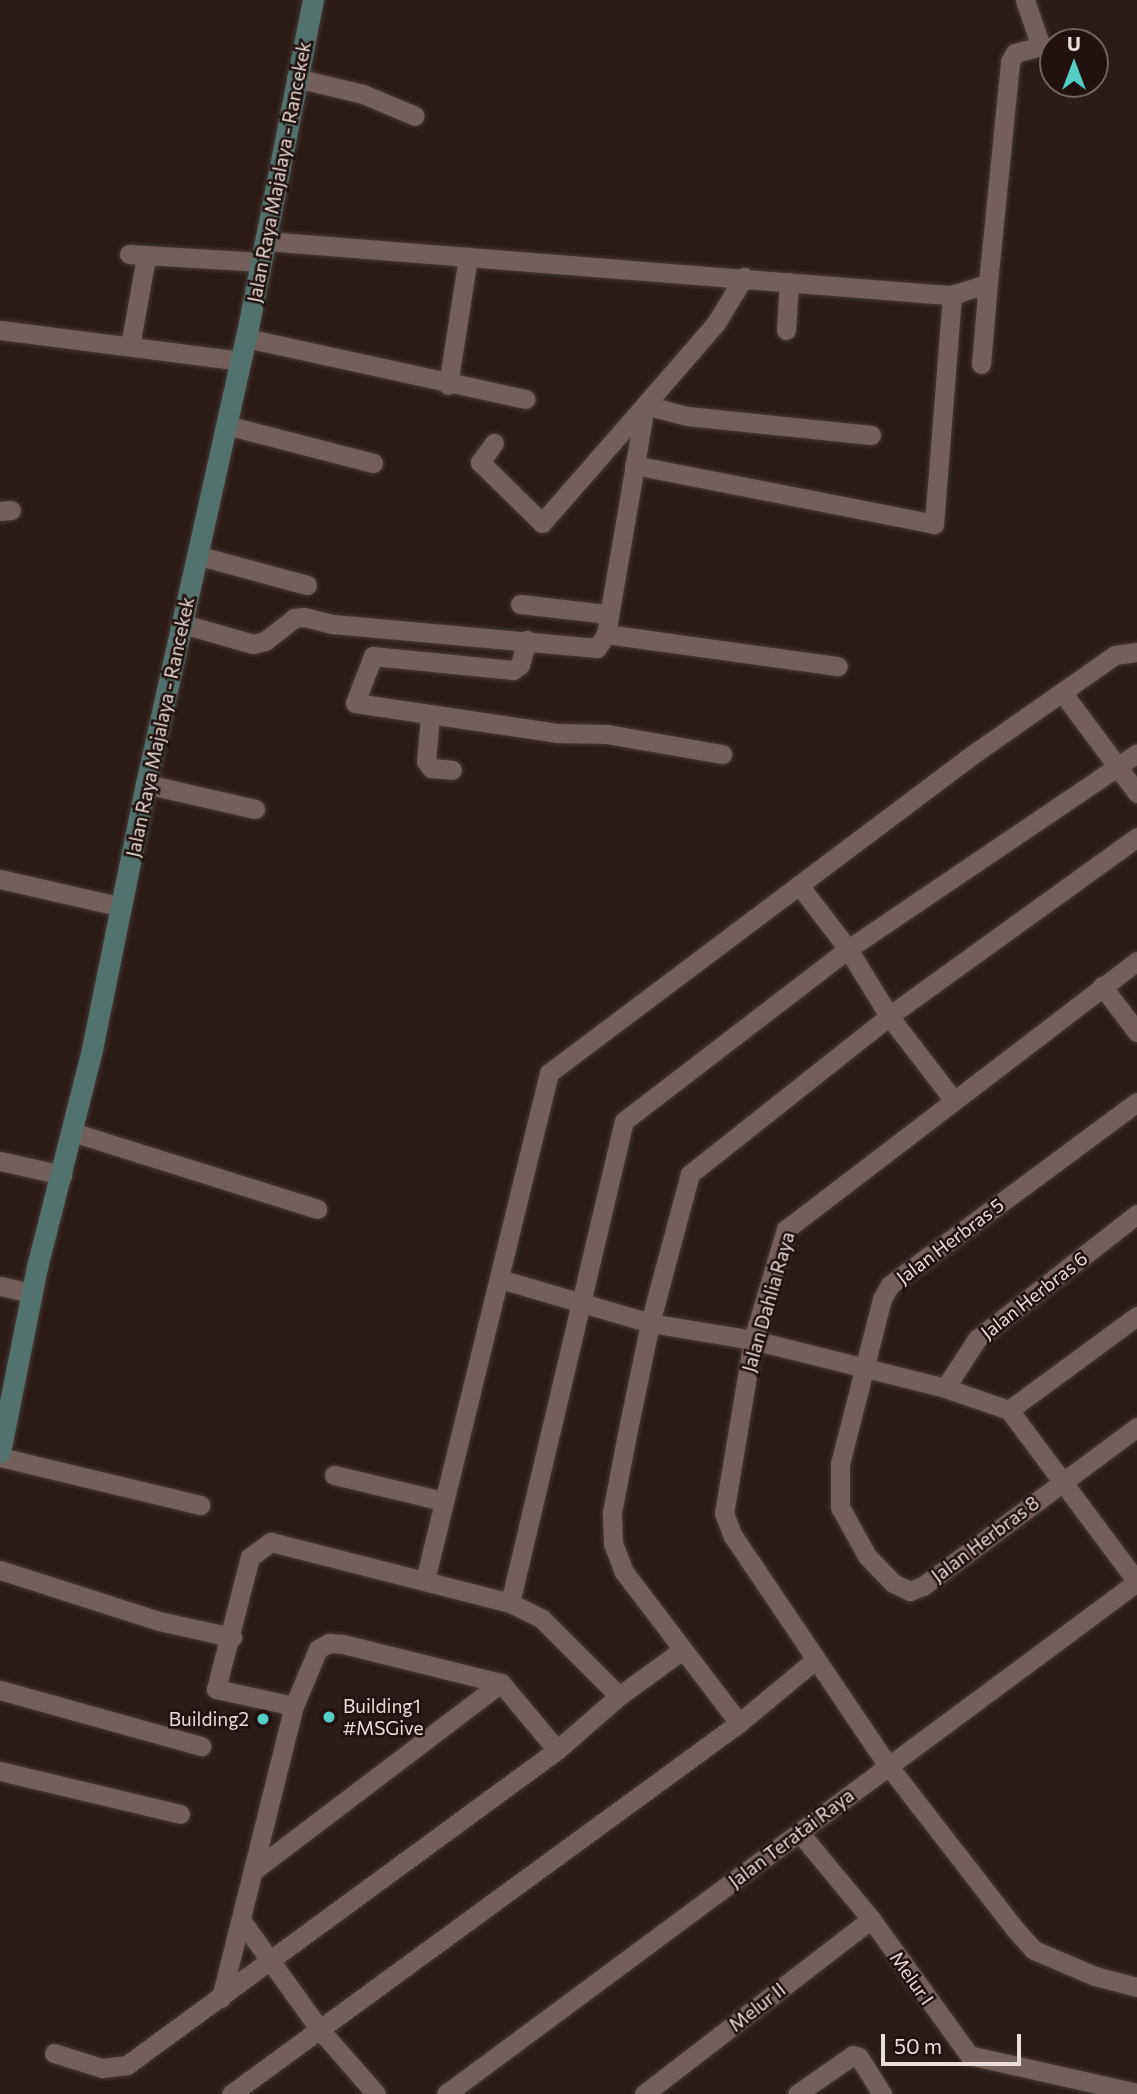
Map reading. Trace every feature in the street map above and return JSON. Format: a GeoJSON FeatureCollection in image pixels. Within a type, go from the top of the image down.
{"type":"FeatureCollection","features":[{"type":"Feature","properties":{"kind":"main road","name":"Jalan Raya Majalaya - Rancekek"},"geometry":{"type":"LineString","coordinates":[[0,1452],[6,1382],[62,1175],[122,907],[146,783],[246,338],[313,0]]}},
{"type":"Feature","properties":{"kind":"street"},"geometry":{"type":"LineString","coordinates":[[981,364],[1010,61],[1015,53],[1034,48],[1039,41],[1025,0]]}},
{"type":"Feature","properties":{"kind":"street"},"geometry":{"type":"LineString","coordinates":[[296,78],[363,94],[415,116]]}},
{"type":"Feature","properties":{"kind":"street"},"geometry":{"type":"LineString","coordinates":[[130,346],[138,256],[264,251],[468,257],[953,295],[988,284]]}},
{"type":"Feature","properties":{"kind":"street"},"geometry":{"type":"LineString","coordinates":[[448,385],[468,257]]}},
{"type":"Feature","properties":{"kind":"street"},"geometry":{"type":"LineString","coordinates":[[494,443],[480,462],[546,522],[716,323],[744,277]]}},
{"type":"Feature","properties":{"kind":"street"},"geometry":{"type":"LineString","coordinates":[[786,330],[789,282]]}},
{"type":"Feature","properties":{"kind":"street"},"geometry":{"type":"LineString","coordinates":[[634,465],[934,524],[953,295]]}},
{"type":"Feature","properties":{"kind":"street"},"geometry":{"type":"LineString","coordinates":[[0,330],[241,361]]}},
{"type":"Feature","properties":{"kind":"street"},"geometry":{"type":"LineString","coordinates":[[246,338],[448,385],[525,399]]}},
{"type":"Feature","properties":{"kind":"street"},"geometry":{"type":"LineString","coordinates":[[645,405],[687,416],[871,435]]}},
{"type":"Feature","properties":{"kind":"street"},"geometry":{"type":"LineString","coordinates":[[183,624],[253,644],[299,617],[333,624],[597,648],[607,624],[645,405]]}},
{"type":"Feature","properties":{"kind":"street"},"geometry":{"type":"LineString","coordinates":[[226,425],[373,463]]}},
{"type":"Feature","properties":{"kind":"street"},"geometry":{"type":"LineString","coordinates":[[196,555],[307,585]]}},
{"type":"Feature","properties":{"kind":"street"},"geometry":{"type":"LineString","coordinates":[[520,604],[607,624],[838,666]]}},
{"type":"Feature","properties":{"kind":"street"},"geometry":{"type":"LineString","coordinates":[[527,640],[520,665],[513,670],[373,656],[356,704],[430,717],[556,733],[607,734],[722,754]]}},
{"type":"Feature","properties":{"kind":"street"},"geometry":{"type":"LineString","coordinates":[[425,1580],[549,1073],[1062,692],[1115,655],[1137,652]]}},
{"type":"Feature","properties":{"kind":"street"},"geometry":{"type":"LineString","coordinates":[[1062,692],[1137,793]]}},
{"type":"Feature","properties":{"kind":"street"},"geometry":{"type":"LineString","coordinates":[[430,717],[426,761],[431,768],[452,770]]}},
{"type":"Feature","properties":{"kind":"street"},"geometry":{"type":"LineString","coordinates":[[510,1603],[578,1301],[624,1121],[848,949],[1117,764],[1137,753]]}},
{"type":"Feature","properties":{"kind":"street"},"geometry":{"type":"LineString","coordinates":[[146,783],[255,808]]}},
{"type":"Feature","properties":{"kind":"street"},"geometry":{"type":"LineString","coordinates":[[739,1723],[681,1651],[624,1572],[613,1544],[612,1512],[650,1323],[687,1181],[695,1167],[889,1016],[1137,837]]}},
{"type":"Feature","properties":{"kind":"street"},"geometry":{"type":"LineString","coordinates":[[0,879],[122,907]]}},
{"type":"Feature","properties":{"kind":"street"},"geometry":{"type":"LineString","coordinates":[[799,885],[848,949],[889,1016],[953,1098]]}},
{"type":"Feature","properties":{"kind":"street","name":"Jalan Dahlia Raya"},"geometry":{"type":"LineString","coordinates":[[1137,961],[792,1220],[786,1229],[753,1340],[724,1513],[733,1536],[887,1764],[1034,1950],[1095,1976],[1137,1987]]}},
{"type":"Feature","properties":{"kind":"street"},"geometry":{"type":"LineString","coordinates":[[1102,986],[1137,1032]]}},
{"type":"Feature","properties":{"kind":"street","name":"Jalan Herbras 5"},"geometry":{"type":"LineString","coordinates":[[864,1369],[882,1299],[890,1285],[1137,1103]]}},
{"type":"Feature","properties":{"kind":"street"},"geometry":{"type":"LineString","coordinates":[[72,1132],[317,1209]]}},
{"type":"Feature","properties":{"kind":"street"},"geometry":{"type":"LineString","coordinates":[[0,1161],[62,1175]]}},
{"type":"Feature","properties":{"kind":"street","name":"Jalan Herbras 6"},"geometry":{"type":"LineString","coordinates":[[945,1388],[977,1339],[1137,1214]]}},
{"type":"Feature","properties":{"kind":"street"},"geometry":{"type":"LineString","coordinates":[[500,1279],[650,1323],[753,1340],[945,1388],[1009,1409],[1059,1482],[1137,1582]]}},
{"type":"Feature","properties":{"kind":"street"},"geometry":{"type":"LineString","coordinates":[[0,1286],[31,1293]]}},
{"type":"Feature","properties":{"kind":"street"},"geometry":{"type":"LineString","coordinates":[[1009,1409],[1137,1316]]}},
{"type":"Feature","properties":{"kind":"street","name":"Jalan Herbras 8"},"geometry":{"type":"LineString","coordinates":[[864,1369],[840,1465],[839,1501],[867,1556],[893,1583],[910,1591],[923,1587],[1059,1482],[1137,1427]]}},
{"type":"Feature","properties":{"kind":"street"},"geometry":{"type":"LineString","coordinates":[[0,1457],[200,1505]]}},
{"type":"Feature","properties":{"kind":"street"},"geometry":{"type":"LineString","coordinates":[[334,1475],[443,1501]]}},
{"type":"Feature","properties":{"kind":"street"},"geometry":{"type":"LineString","coordinates":[[294,1706],[216,1691],[232,1637],[250,1557],[263,1544],[425,1580],[510,1603],[541,1618],[619,1696]]}},
{"type":"Feature","properties":{"kind":"street"},"geometry":{"type":"LineString","coordinates":[[0,1570],[159,1621],[232,1637]]}},
{"type":"Feature","properties":{"kind":"street","name":"Jalan Teratai Raya"},"geometry":{"type":"LineString","coordinates":[[446,2094],[887,1764],[1137,1582]]}},
{"type":"Feature","properties":{"kind":"street"},"geometry":{"type":"LineString","coordinates":[[221,1998],[257,1868],[294,1706],[318,1649],[329,1643],[501,1683],[557,1749]]}},
{"type":"Feature","properties":{"kind":"street"},"geometry":{"type":"LineString","coordinates":[[54,2053],[102,2068],[127,2065],[557,1749],[619,1696],[681,1651]]}},
{"type":"Feature","properties":{"kind":"street"},"geometry":{"type":"LineString","coordinates":[[231,2094],[739,1723],[815,1660]]}},
{"type":"Feature","properties":{"kind":"street"},"geometry":{"type":"LineString","coordinates":[[257,1868],[501,1683]]}},
{"type":"Feature","properties":{"kind":"street"},"geometry":{"type":"LineString","coordinates":[[0,1690],[201,1746]]}},
{"type":"Feature","properties":{"kind":"street"},"geometry":{"type":"LineString","coordinates":[[0,1771],[180,1814]]}},
{"type":"Feature","properties":{"kind":"street","name":"Melur I"},"geometry":{"type":"LineString","coordinates":[[799,1832],[871,1919],[969,2055],[1137,2094]]}},
{"type":"Feature","properties":{"kind":"street","name":"Melur II"},"geometry":{"type":"LineString","coordinates":[[644,2094],[871,1919]]}},
{"type":"Feature","properties":{"kind":"street"},"geometry":{"type":"LineString","coordinates":[[241,1920],[269,1963],[320,2030],[376,2094]]}},
{"type":"Feature","properties":{"kind":"street"},"geometry":{"type":"LineString","coordinates":[[797,2094],[853,2055],[859,2057],[882,2094]]}},
{"type":"Feature","properties":{"kind":"place","name":"Building1 #MSGive"},"geometry":{"type":"Point","coordinates":[329,1717]}},
{"type":"Feature","properties":{"kind":"place","name":"Building2"},"geometry":{"type":"Point","coordinates":[263,1719]}}]}
